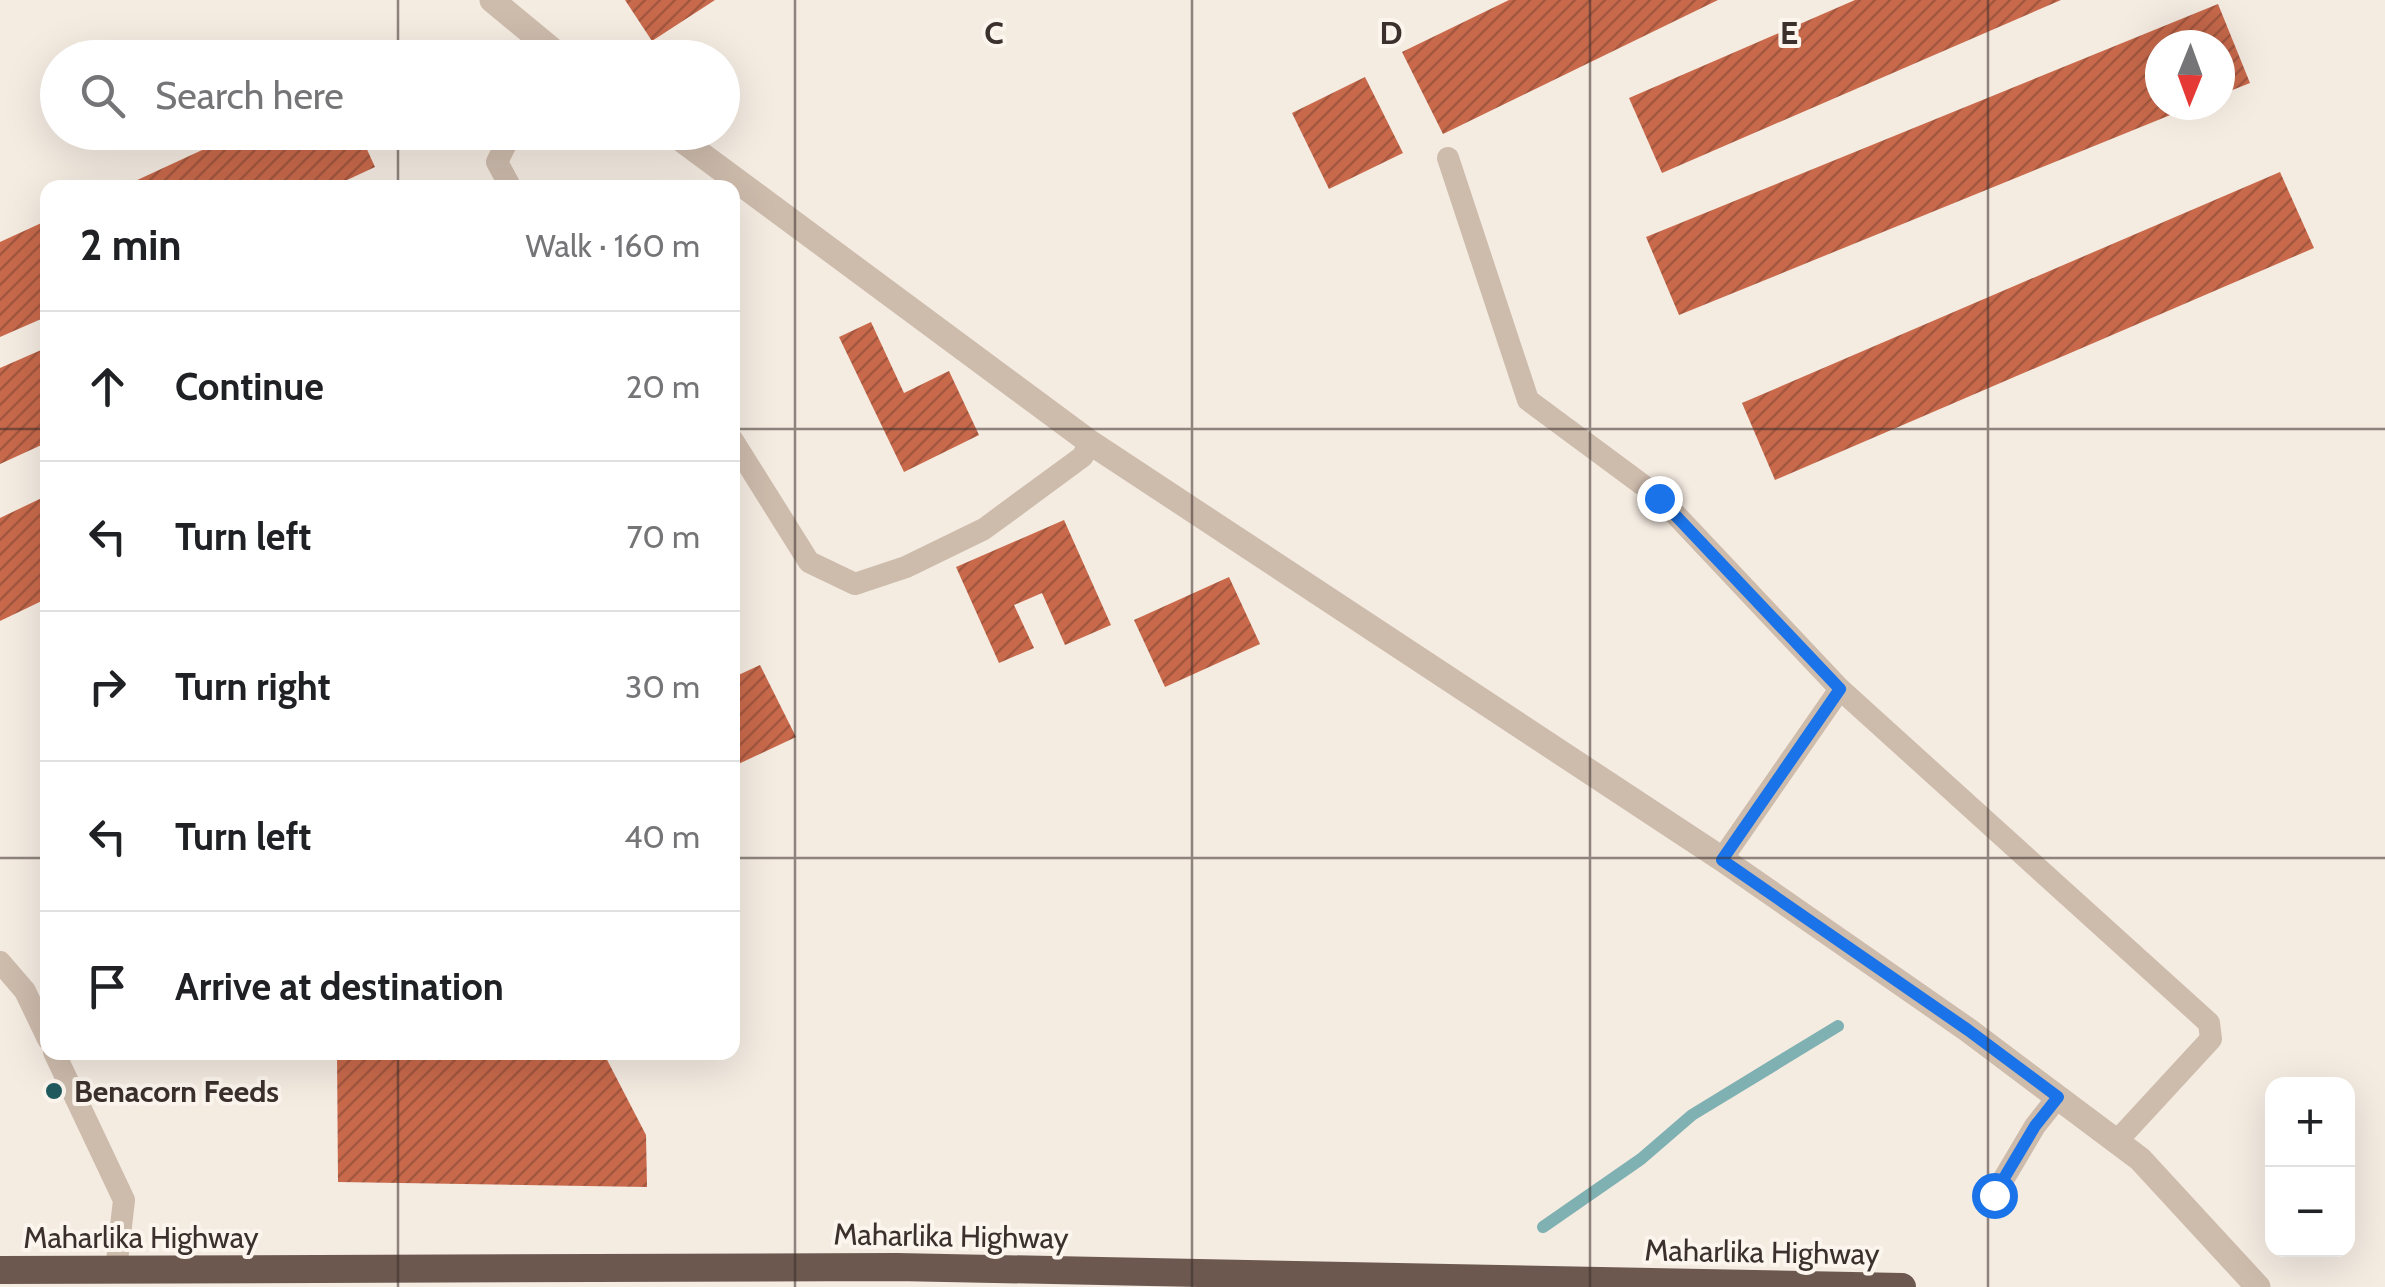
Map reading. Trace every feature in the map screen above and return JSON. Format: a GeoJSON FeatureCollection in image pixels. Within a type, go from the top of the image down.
{"type":"FeatureCollection","features":[{"type":"Feature","properties":{"kind":"highway","name":"Maharlika Highway"},"geometry":{"type":"LineString","coordinates":[[0,1270],[897,1267],[1902,1287]]}},
{"type":"Feature","properties":{"kind":"street"},"geometry":{"type":"LineString","coordinates":[[492,0],[537,40]]}},
{"type":"Feature","properties":{"kind":"street"},"geometry":{"type":"LineString","coordinates":[[695,150],[736,180]]}},
{"type":"Feature","properties":{"kind":"street"},"geometry":{"type":"LineString","coordinates":[[740,183],[1091,443],[1722,860],[1968,1030],[2140,1158],[2258,1287]]}},
{"type":"Feature","properties":{"kind":"lane"},"geometry":{"type":"LineString","coordinates":[[503,150],[497,162],[507,180]]}},
{"type":"Feature","properties":{"kind":"lane"},"geometry":{"type":"LineString","coordinates":[[1448,158],[1528,400],[1659,498],[1840,689],[2209,1022],[2212,1039],[2117,1141]]}},
{"type":"Feature","properties":{"kind":"lane"},"geometry":{"type":"LineString","coordinates":[[740,452],[809,562],[855,584],[906,567],[984,529],[1082,456],[1091,443]]}},
{"type":"Feature","properties":{"kind":"lane"},"geometry":{"type":"LineString","coordinates":[[1722,860],[1840,689]]}},
{"type":"Feature","properties":{"kind":"lane"},"geometry":{"type":"LineString","coordinates":[[0,962],[25,991],[40,1022]]}},
{"type":"Feature","properties":{"kind":"lane"},"geometry":{"type":"LineString","coordinates":[[58,1060],[124,1200],[116,1270]]}},
{"type":"Feature","properties":{"kind":"lane"},"geometry":{"type":"LineString","coordinates":[[1994,1195],[2035,1126],[2058,1097]]}},
{"type":"Feature","properties":{"kind":"building"},"geometry":{"type":"Polygon","coordinates":[[[625,0],[715,0],[654,40],[625,0]]]}},
{"type":"Feature","properties":{"kind":"building"},"geometry":{"type":"Polygon","coordinates":[[[1509,0],[1718,0],[1443,134],[1402,52],[1509,0]]]}},
{"type":"Feature","properties":{"kind":"building"},"geometry":{"type":"Polygon","coordinates":[[[1855,0],[2061,0],[1662,173],[1629,98],[1855,0]]]}},
{"type":"Feature","properties":{"kind":"building"},"geometry":{"type":"Polygon","coordinates":[[[2218,4],[2229,30],[2154,30],[2218,4]]]}},
{"type":"Feature","properties":{"kind":"building"},"geometry":{"type":"Polygon","coordinates":[[[2145,34],[2145,120],[2158,120],[1679,315],[1646,237],[2145,34]]]}},
{"type":"Feature","properties":{"kind":"building"},"geometry":{"type":"Polygon","coordinates":[[[2235,46],[2250,83],[2235,89],[2235,46]]]}},
{"type":"Feature","properties":{"kind":"building"},"geometry":{"type":"Polygon","coordinates":[[[1365,77],[1403,153],[1329,189],[1292,113],[1365,77]]]}},
{"type":"Feature","properties":{"kind":"building"},"geometry":{"type":"Polygon","coordinates":[[[202,150],[367,150],[375,167],[347,180],[137,180],[202,150]]]}},
{"type":"Feature","properties":{"kind":"building"},"geometry":{"type":"Polygon","coordinates":[[[2280,172],[2314,248],[1775,480],[1742,403],[2280,172]]]}},
{"type":"Feature","properties":{"kind":"building"},"geometry":{"type":"Polygon","coordinates":[[[40,224],[40,320],[0,337],[0,242],[40,224]]]}},
{"type":"Feature","properties":{"kind":"building"},"geometry":{"type":"Polygon","coordinates":[[[871,322],[904,393],[949,371],[979,435],[904,472],[839,337],[871,322]]]}},
{"type":"Feature","properties":{"kind":"building"},"geometry":{"type":"Polygon","coordinates":[[[40,350],[40,446],[0,464],[0,368],[40,350]]]}},
{"type":"Feature","properties":{"kind":"building"},"geometry":{"type":"Polygon","coordinates":[[[40,499],[40,602],[0,621],[0,518],[40,499]]]}},
{"type":"Feature","properties":{"kind":"building"},"geometry":{"type":"Polygon","coordinates":[[[1064,520],[1111,625],[1065,645],[1042,593],[1014,605],[1034,648],[999,663],[956,567],[1064,520]]]}},
{"type":"Feature","properties":{"kind":"building"},"geometry":{"type":"Polygon","coordinates":[[[1229,577],[1260,644],[1165,687],[1134,620],[1229,577]]]}},
{"type":"Feature","properties":{"kind":"building"},"geometry":{"type":"Polygon","coordinates":[[[760,665],[796,737],[740,763],[740,674],[760,665]]]}},
{"type":"Feature","properties":{"kind":"building"},"geometry":{"type":"Polygon","coordinates":[[[337,1060],[607,1060],[646,1135],[647,1187],[338,1182],[337,1060]]]}},
{"type":"Feature","properties":{"kind":"waterway"},"geometry":{"type":"LineString","coordinates":[[1543,1227],[1641,1159],[1692,1115],[1838,1026]]}},
{"type":"Feature","properties":{"kind":"place","name":"Benacorn Feeds"},"geometry":{"type":"Point","coordinates":[54,1091]}},
{"type":"Feature","properties":{"kind":"route"},"geometry":{"type":"LineString","coordinates":[[1659,498],[1840,689],[1722,860],[2058,1097],[2035,1126],[1994,1195]]}}]}
